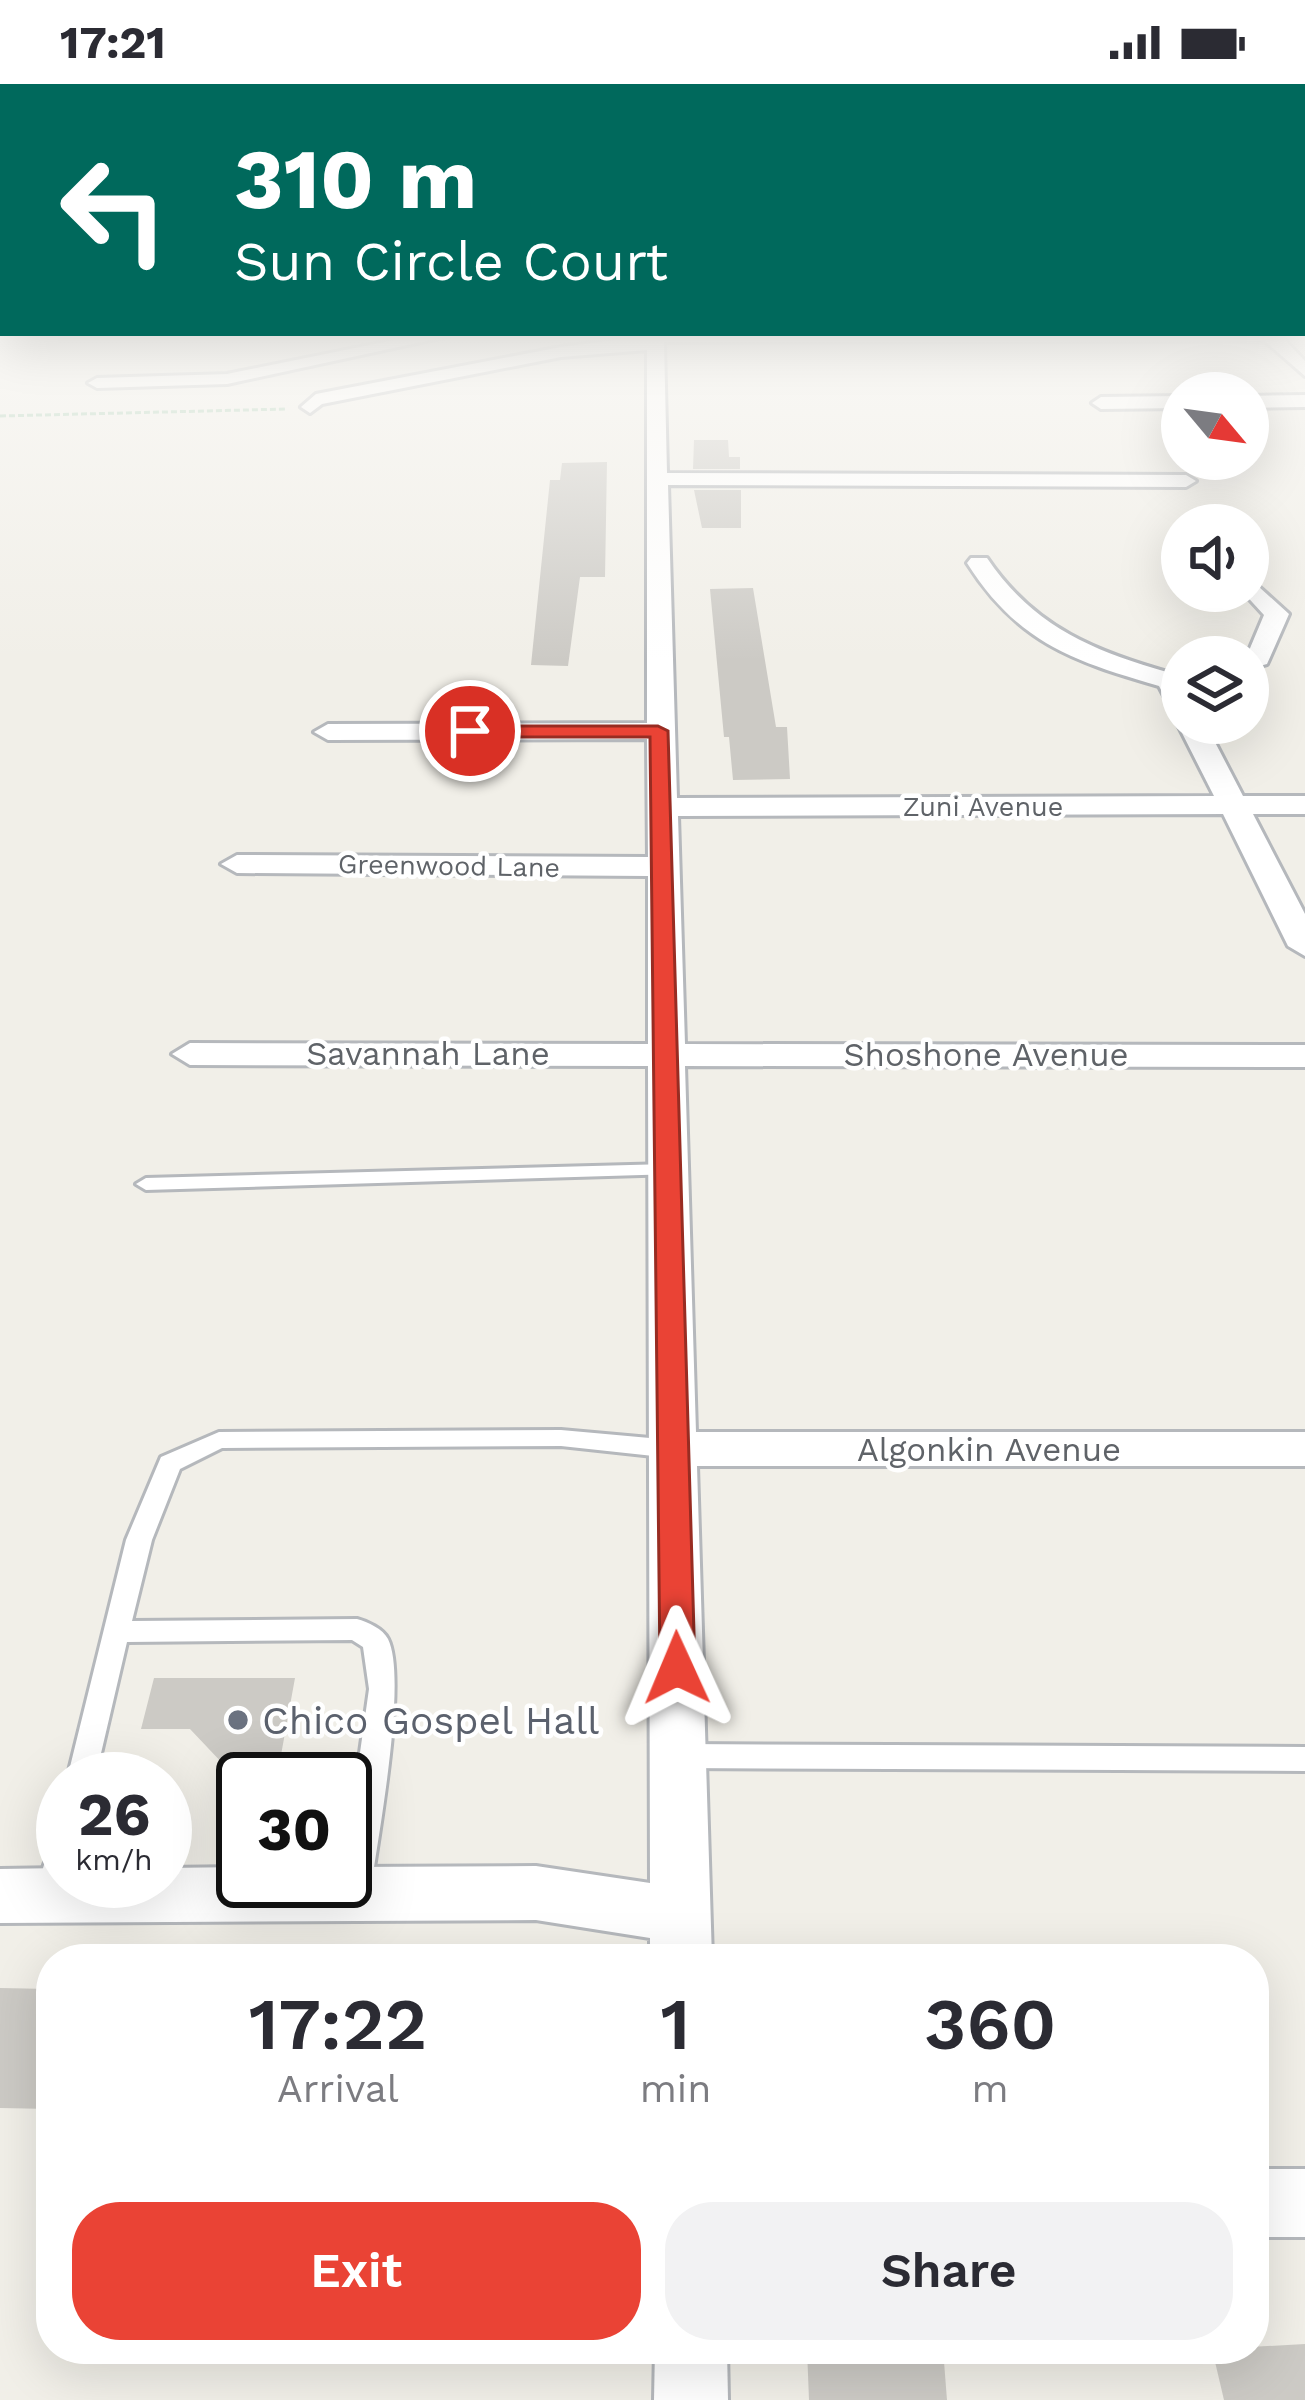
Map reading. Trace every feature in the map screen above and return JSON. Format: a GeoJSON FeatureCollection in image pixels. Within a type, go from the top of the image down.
{"type":"FeatureCollection","features":[{"type":"Feature","properties":{"kind":"street"},"geometry":{"type":"LineString","coordinates":[[372,1894],[536,1893],[680,1937],[656,444]]}},
{"type":"Feature","properties":{"kind":"street"},"geometry":{"type":"LineString","coordinates":[[656,479],[1186,481]]}},
{"type":"Feature","properties":{"kind":"street"},"geometry":{"type":"LineString","coordinates":[[979,563],[998,598],[1038,632],[1091,659],[1161,682]]}},
{"type":"Feature","properties":{"kind":"street"},"geometry":{"type":"LineString","coordinates":[[1268,636],[1277,614],[1269,606]]}},
{"type":"Feature","properties":{"kind":"street"},"geometry":{"type":"LineString","coordinates":[[328,732],[658,731]]}},
{"type":"Feature","properties":{"kind":"street"},"geometry":{"type":"LineString","coordinates":[[1202,744],[1305,946]]}},
{"type":"Feature","properties":{"kind":"street","name":"Zuni Avenue"},"geometry":{"type":"LineString","coordinates":[[660,807],[1305,805]]}},
{"type":"Feature","properties":{"kind":"street","name":"Greenwood Lane"},"geometry":{"type":"LineString","coordinates":[[236,864],[661,868]]}},
{"type":"Feature","properties":{"kind":"street","name":"Savannah Lane"},"geometry":{"type":"LineString","coordinates":[[190,1054],[666,1053]]}},
{"type":"Feature","properties":{"kind":"street","name":"Shoshone Avenue"},"geometry":{"type":"LineString","coordinates":[[666,1053],[1305,1056]]}},
{"type":"Feature","properties":{"kind":"street","name":"Algonkin Avenue"},"geometry":{"type":"LineString","coordinates":[[673,1449],[1305,1449]]}},
{"type":"Feature","properties":{"kind":"street"},"geometry":{"type":"LineString","coordinates":[[1269,2203],[1305,2203]]}},
{"type":"Feature","properties":{"kind":"street"},"geometry":{"type":"LineString","coordinates":[[691,2364],[691,2400]]}},
{"type":"Feature","properties":{"kind":"lane"},"geometry":{"type":"LineString","coordinates":[[146,1184],[668,1170]]}},
{"type":"Feature","properties":{"kind":"lane"},"geometry":{"type":"LineString","coordinates":[[87,1752],[139,1540],[170,1463],[219,1440],[561,1438],[673,1449]]}},
{"type":"Feature","properties":{"kind":"lane"},"geometry":{"type":"LineString","coordinates":[[116,1632],[357,1629],[376,1642],[383,1689],[372,1770]]}},
{"type":"Feature","properties":{"kind":"lane"},"geometry":{"type":"LineString","coordinates":[[679,1756],[1305,1759]]}},
{"type":"Feature","properties":{"kind":"building"},"geometry":{"type":"Polygon","coordinates":[[[694,444],[728,444],[729,457],[740,457],[740,469],[693,469],[694,444]]]}},
{"type":"Feature","properties":{"kind":"building"},"geometry":{"type":"Polygon","coordinates":[[[607,462],[605,577],[580,577],[568,666],[531,665],[550,480],[560,480],[562,463],[607,462]]]}},
{"type":"Feature","properties":{"kind":"building"},"geometry":{"type":"Polygon","coordinates":[[[694,490],[741,490],[741,528],[702,528],[694,490]]]}},
{"type":"Feature","properties":{"kind":"building"},"geometry":{"type":"Polygon","coordinates":[[[753,588],[776,727],[787,727],[790,779],[733,780],[729,737],[724,737],[710,589],[753,588]]]}},
{"type":"Feature","properties":{"kind":"building"},"geometry":{"type":"Polygon","coordinates":[[[154,1678],[295,1678],[282,1752],[216,1752],[216,1756],[190,1729],[141,1729],[154,1678]]]}},
{"type":"Feature","properties":{"kind":"building"},"geometry":{"type":"Polygon","coordinates":[[[0,1988],[36,1989],[36,2109],[0,2108],[0,1988]]]}},
{"type":"Feature","properties":{"kind":"building"},"geometry":{"type":"Polygon","coordinates":[[[1305,2344],[1305,2400],[1224,2400],[1216,2364],[1269,2364],[1269,2346],[1305,2344]]]}},
{"type":"Feature","properties":{"kind":"building"},"geometry":{"type":"Polygon","coordinates":[[[808,2364],[944,2364],[947,2400],[809,2400],[808,2364]]]}},
{"type":"Feature","properties":{"kind":"place","name":"Chico Gospel Hall"},"geometry":{"type":"Point","coordinates":[238,1720]}},
{"type":"Feature","properties":{"kind":"route"},"geometry":{"type":"LineString","coordinates":[[470,731],[658,731],[677,1668]]}}]}
